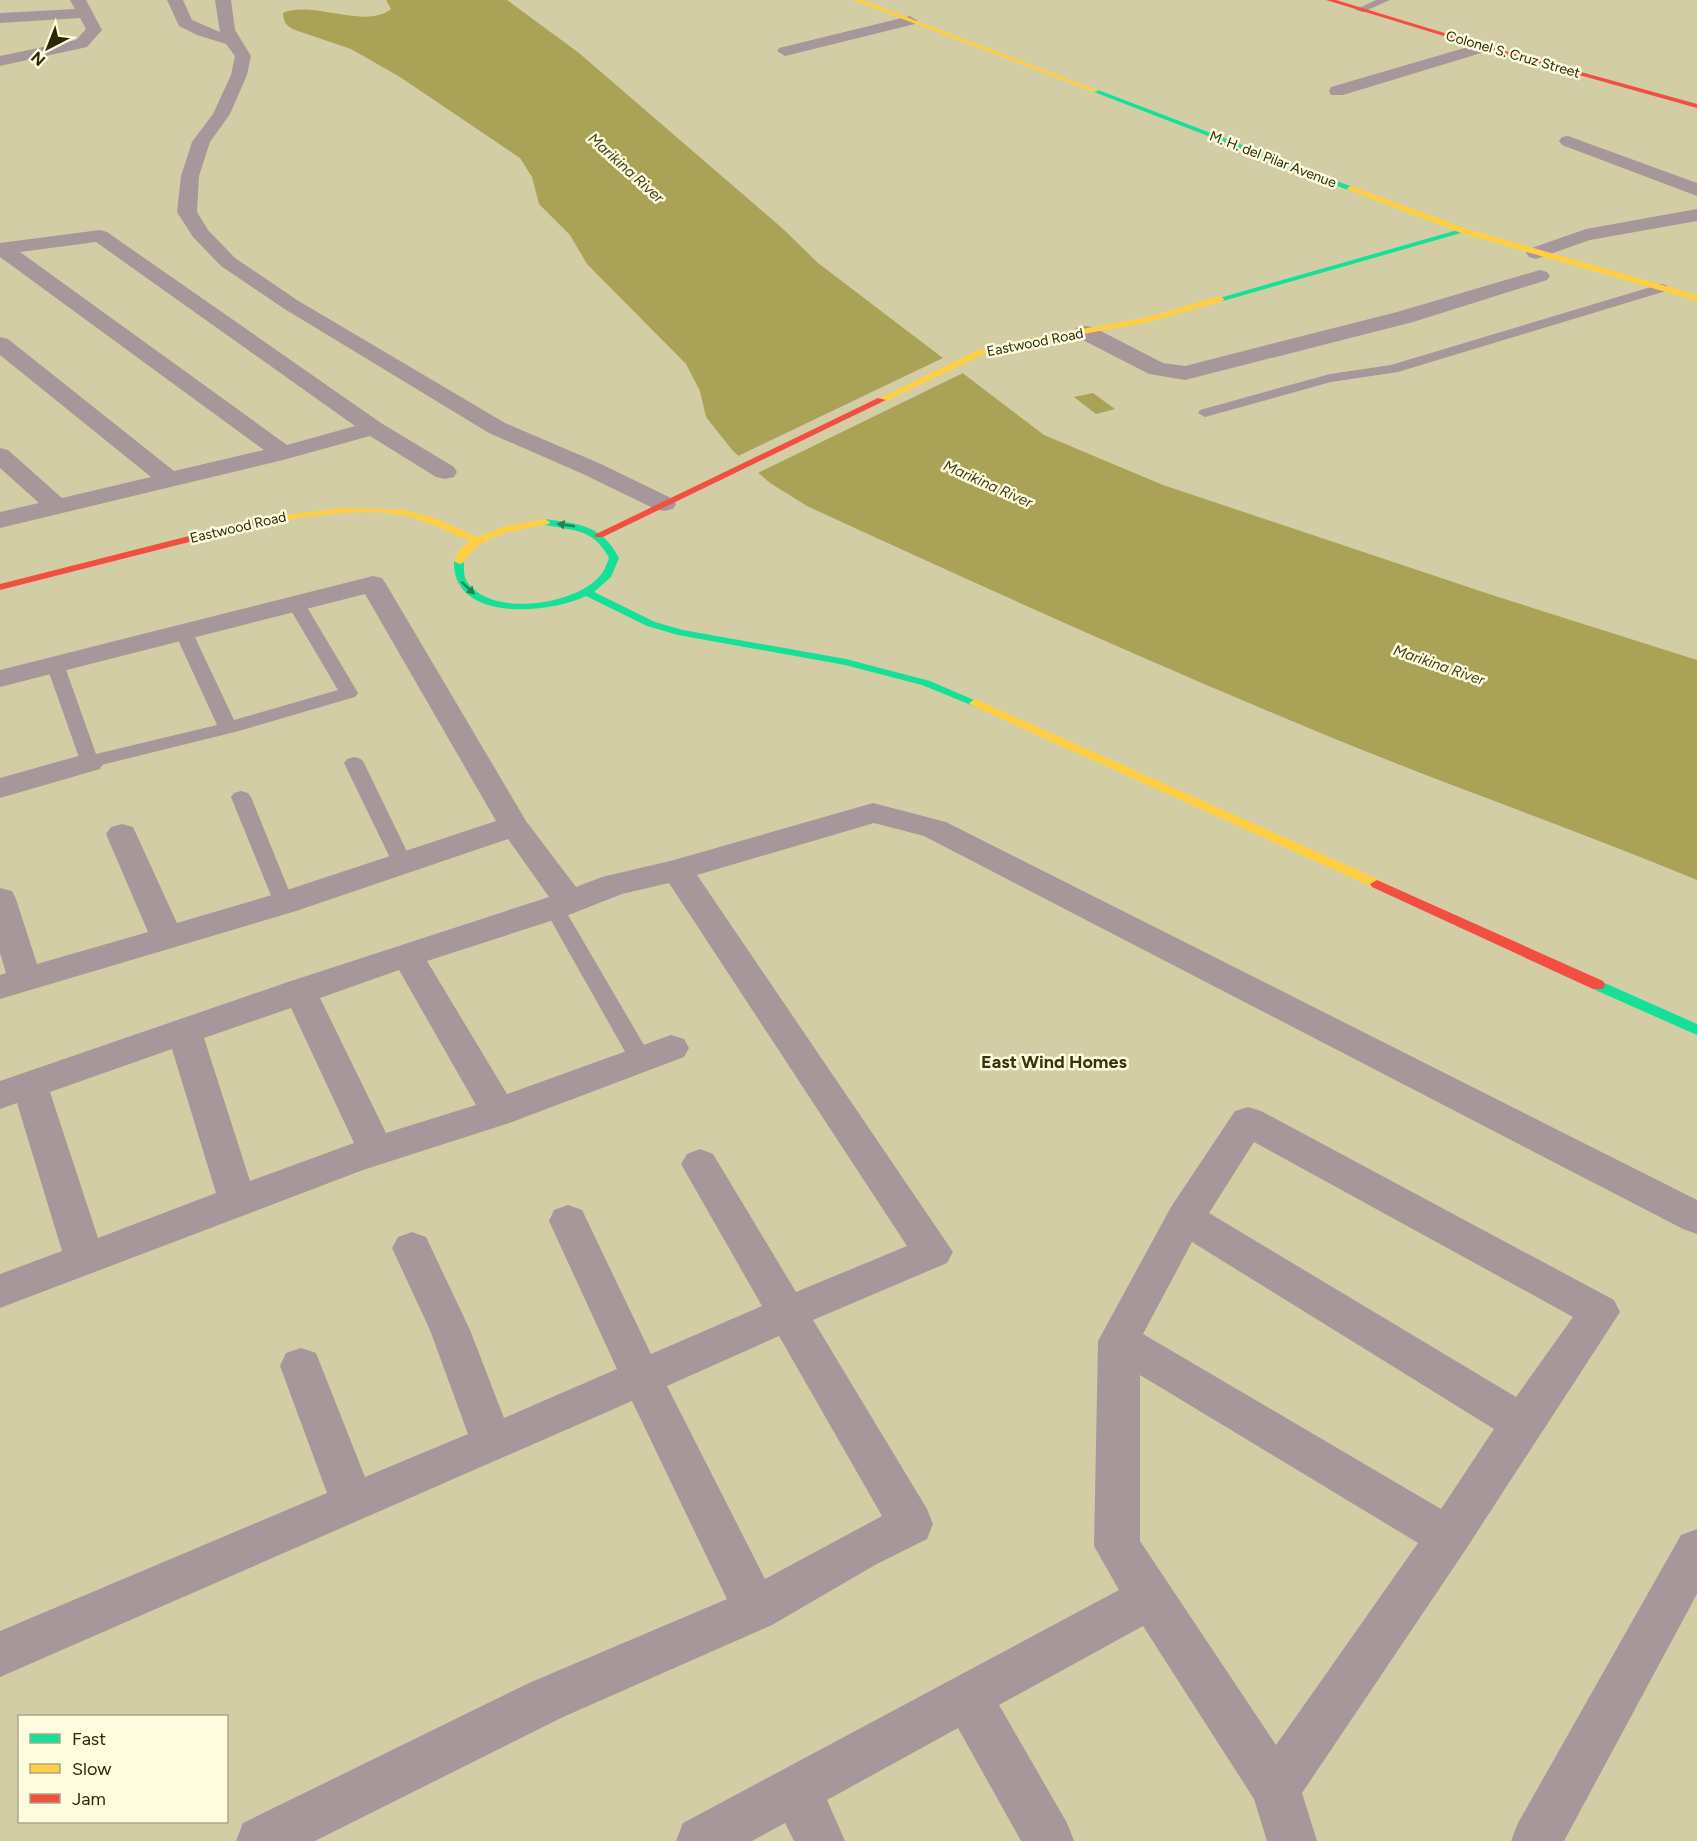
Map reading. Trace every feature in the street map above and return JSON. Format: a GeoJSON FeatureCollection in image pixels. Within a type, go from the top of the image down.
{"type":"FeatureCollection","features":[{"type":"Feature","properties":{"kind":"street"},"geometry":{"type":"LineString","coordinates":[[175,0],[185,23],[203,32],[230,40]]}},
{"type":"Feature","properties":{"kind":"street"},"geometry":{"type":"LineString","coordinates":[[224,0],[224,28],[243,56],[238,75],[221,114],[201,142],[190,176],[187,212],[200,233],[228,262],[290,304],[497,428],[664,504]]}},
{"type":"Feature","properties":{"kind":"street","name":"M. H. del Pilar Avenue"},"geometry":{"type":"LineString","coordinates":[[855,0],[1464,231],[1697,298]]}},
{"type":"Feature","properties":{"kind":"street","name":"Colonel S. Cruz Street"},"geometry":{"type":"LineString","coordinates":[[1329,0],[1485,47],[1697,106]]}},
{"type":"Feature","properties":{"kind":"street"},"geometry":{"type":"LineString","coordinates":[[0,18],[82,6],[94,30],[81,44],[0,61]]}},
{"type":"Feature","properties":{"kind":"street"},"geometry":{"type":"LineString","coordinates":[[785,51],[910,21]]}},
{"type":"Feature","properties":{"kind":"street"},"geometry":{"type":"LineString","coordinates":[[0,47],[49,51]]}},
{"type":"Feature","properties":{"kind":"street"},"geometry":{"type":"LineString","coordinates":[[1337,90],[1485,47]]}},
{"type":"Feature","properties":{"kind":"street"},"geometry":{"type":"LineString","coordinates":[[1568,141],[1697,190]]}},
{"type":"Feature","properties":{"kind":"street"},"geometry":{"type":"LineString","coordinates":[[1536,253],[1586,235],[1697,215]]}},
{"type":"Feature","properties":{"kind":"street","name":"Eastwood Road"},"geometry":{"type":"LineString","coordinates":[[599,536],[965,360],[1005,346],[1160,316],[1464,231]]}},
{"type":"Feature","properties":{"kind":"street"},"geometry":{"type":"LineString","coordinates":[[1,249],[100,236],[373,428],[445,472]]}},
{"type":"Feature","properties":{"kind":"street"},"geometry":{"type":"LineString","coordinates":[[1,249],[283,453]]}},
{"type":"Feature","properties":{"kind":"street"},"geometry":{"type":"LineString","coordinates":[[1085,332],[1158,369],[1185,373],[1405,316],[1540,276]]}},
{"type":"Feature","properties":{"kind":"street"},"geometry":{"type":"LineString","coordinates":[[0,344],[170,480]]}},
{"type":"Feature","properties":{"kind":"street"},"geometry":{"type":"LineString","coordinates":[[0,520],[283,453],[373,428]]}},
{"type":"Feature","properties":{"kind":"street"},"geometry":{"type":"LineString","coordinates":[[0,456],[58,507]]}},
{"type":"Feature","properties":{"kind":"street","name":"Eastwood Road"},"geometry":{"type":"LineString","coordinates":[[0,587],[254,522],[327,511],[395,512],[420,517],[477,540]]}},
{"type":"Feature","properties":{"kind":"street"},"geometry":{"type":"LineString","coordinates":[[545,522],[566,524],[599,536],[615,553],[615,564],[610,574],[588,593],[550,605],[509,606],[476,595],[465,587],[459,577],[458,566],[462,555],[477,540],[503,529],[545,522]]}},
{"type":"Feature","properties":{"kind":"street"},"geometry":{"type":"LineString","coordinates":[[0,679],[295,602],[373,584],[514,826],[540,859],[561,905]]}},
{"type":"Feature","properties":{"kind":"street"},"geometry":{"type":"LineString","coordinates":[[588,593],[643,620],[682,633],[846,662],[926,683],[997,712],[1697,1029]]}},
{"type":"Feature","properties":{"kind":"street"},"geometry":{"type":"LineString","coordinates":[[0,788],[89,762]]}},
{"type":"Feature","properties":{"kind":"street"},"geometry":{"type":"LineString","coordinates":[[85,1260],[15,1090],[407,955],[561,905],[613,885],[677,870],[873,813],[935,829],[1697,1218]]}},
{"type":"Feature","properties":{"kind":"street"},"geometry":{"type":"LineString","coordinates":[[0,899],[12,983],[284,903],[514,826]]}},
{"type":"Feature","properties":{"kind":"street"},"geometry":{"type":"LineString","coordinates":[[122,834],[166,938]]}},
{"type":"Feature","properties":{"kind":"street"},"geometry":{"type":"LineString","coordinates":[[0,1654],[933,1252],[677,870]]}},
{"type":"Feature","properties":{"kind":"street"},"geometry":{"type":"LineString","coordinates":[[407,955],[499,1112]]}},
{"type":"Feature","properties":{"kind":"street"},"geometry":{"type":"LineString","coordinates":[[300,992],[376,1150]]}},
{"type":"Feature","properties":{"kind":"street"},"geometry":{"type":"LineString","coordinates":[[184,1031],[238,1202]]}},
{"type":"Feature","properties":{"kind":"street"},"geometry":{"type":"LineString","coordinates":[[0,1292],[376,1150],[499,1112],[656,1053]]}},
{"type":"Feature","properties":{"kind":"street"},"geometry":{"type":"LineString","coordinates":[[1276,1788],[1448,1537],[1522,1423],[1600,1312],[1248,1121],[1185,1218],[1119,1341],[1118,1545],[1276,1788],[1292,1841]]}},
{"type":"Feature","properties":{"kind":"street"},"geometry":{"type":"LineString","coordinates":[[261,1841],[546,1700],[756,1609],[910,1524],[700,1164]]}},
{"type":"Feature","properties":{"kind":"street"},"geometry":{"type":"LineString","coordinates":[[1185,1218],[1522,1423]]}},
{"type":"Feature","properties":{"kind":"street"},"geometry":{"type":"LineString","coordinates":[[568,1221],[640,1377],[756,1609]]}},
{"type":"Feature","properties":{"kind":"street"},"geometry":{"type":"LineString","coordinates":[[412,1248],[450,1330],[492,1442]]}},
{"type":"Feature","properties":{"kind":"street"},"geometry":{"type":"LineString","coordinates":[[1119,1341],[1448,1537]]}},
{"type":"Feature","properties":{"kind":"street"},"geometry":{"type":"LineString","coordinates":[[301,1366],[353,1503]]}},
{"type":"Feature","properties":{"kind":"street"},"geometry":{"type":"LineString","coordinates":[[1536,1841],[1697,1550]]}},
{"type":"Feature","properties":{"kind":"street"},"geometry":{"type":"LineString","coordinates":[[701,1841],[1151,1597]]}},
{"type":"Feature","properties":{"kind":"street"},"geometry":{"type":"LineString","coordinates":[[967,1696],[1049,1841]]}},
{"type":"Feature","properties":{"kind":"street"},"geometry":{"type":"LineString","coordinates":[[796,1791],[820,1841]]}},
{"type":"Feature","properties":{"kind":"lane"},"geometry":{"type":"LineString","coordinates":[[1360,10],[1385,0]]}},
{"type":"Feature","properties":{"kind":"lane"},"geometry":{"type":"LineString","coordinates":[[1205,413],[1330,378],[1393,369],[1661,288]]}},
{"type":"Feature","properties":{"kind":"lane"},"geometry":{"type":"LineString","coordinates":[[55,664],[89,762],[228,728],[349,693],[295,602]]}},
{"type":"Feature","properties":{"kind":"lane"},"geometry":{"type":"LineString","coordinates":[[183,631],[228,728]]}},
{"type":"Feature","properties":{"kind":"lane"},"geometry":{"type":"LineString","coordinates":[[354,763],[403,864]]}},
{"type":"Feature","properties":{"kind":"lane"},"geometry":{"type":"LineString","coordinates":[[241,797],[284,903]]}},
{"type":"Feature","properties":{"kind":"lane"},"geometry":{"type":"LineString","coordinates":[[561,905],[656,1053]]}},
{"type":"Feature","properties":{"kind":"water","name":"Marikina River"},"geometry":{"type":"Polygon","coordinates":[[[386,0],[507,0],[579,53],[782,228],[818,263],[1044,435],[1163,485],[1492,595],[1697,660],[1697,880],[1384,759],[1206,684],[807,506],[770,483],[733,451],[706,417],[700,391],[686,364],[587,264],[570,235],[539,204],[532,177],[520,158],[400,77],[351,49],[292,29],[286,24],[283,16],[283,13],[295,10],[367,17],[380,15],[391,9],[386,0]]]}},
{"type":"Feature","properties":{"kind":"water"},"geometry":{"type":"Polygon","coordinates":[[[1093,393],[1115,409],[1096,414],[1074,397],[1093,393]]]}},
{"type":"Feature","properties":{"kind":"pier"},"geometry":{"type":"Polygon","coordinates":[[[945,357],[965,372],[756,474],[736,457],[945,357]]]}},
{"type":"Feature","properties":{"kind":"traffic: fast"},"geometry":{"type":"LineString","coordinates":[[1096,91],[1351,188]]}},
{"type":"Feature","properties":{"kind":"traffic: fast"},"geometry":{"type":"LineString","coordinates":[[1220,299],[1464,231]]}},
{"type":"Feature","properties":{"kind":"traffic: fast"},"geometry":{"type":"LineString","coordinates":[[459,561],[459,574],[463,585],[472,593],[484,599],[511,606],[536,607],[555,604],[575,598],[601,582],[608,573],[614,558],[609,547],[586,530],[545,522]]}},
{"type":"Feature","properties":{"kind":"traffic: fast"},"geometry":{"type":"LineString","coordinates":[[588,593],[651,624],[682,633],[846,662],[926,683],[975,703]]}},
{"type":"Feature","properties":{"kind":"traffic: fast"},"geometry":{"type":"LineString","coordinates":[[1598,985],[1697,1030]]}},
{"type":"Feature","properties":{"kind":"traffic: slow"},"geometry":{"type":"LineString","coordinates":[[856,0],[1096,91]]}},
{"type":"Feature","properties":{"kind":"traffic: slow"},"geometry":{"type":"LineString","coordinates":[[1351,188],[1464,231],[1697,298]]}},
{"type":"Feature","properties":{"kind":"traffic: slow"},"geometry":{"type":"LineString","coordinates":[[881,400],[977,354],[1005,346],[1149,319],[1220,299]]}},
{"type":"Feature","properties":{"kind":"traffic: slow"},"geometry":{"type":"LineString","coordinates":[[264,520],[343,511],[384,511],[421,517],[477,540]]}},
{"type":"Feature","properties":{"kind":"traffic: slow"},"geometry":{"type":"LineString","coordinates":[[459,561],[472,544],[496,532],[545,522]]}},
{"type":"Feature","properties":{"kind":"traffic: slow"},"geometry":{"type":"LineString","coordinates":[[975,703],[1377,884]]}},
{"type":"Feature","properties":{"kind":"traffic: jam"},"geometry":{"type":"LineString","coordinates":[[1329,0],[1485,47],[1697,106]]}},
{"type":"Feature","properties":{"kind":"traffic: jam"},"geometry":{"type":"LineString","coordinates":[[599,535],[881,400]]}},
{"type":"Feature","properties":{"kind":"traffic: jam"},"geometry":{"type":"LineString","coordinates":[[0,587],[264,520]]}},
{"type":"Feature","properties":{"kind":"traffic: jam"},"geometry":{"type":"LineString","coordinates":[[1377,884],[1598,985]]}},
{"type":"Feature","properties":{"kind":"district","name":"East Wind Homes"},"geometry":{"type":"Point","coordinates":[1054,1062]}}]}
